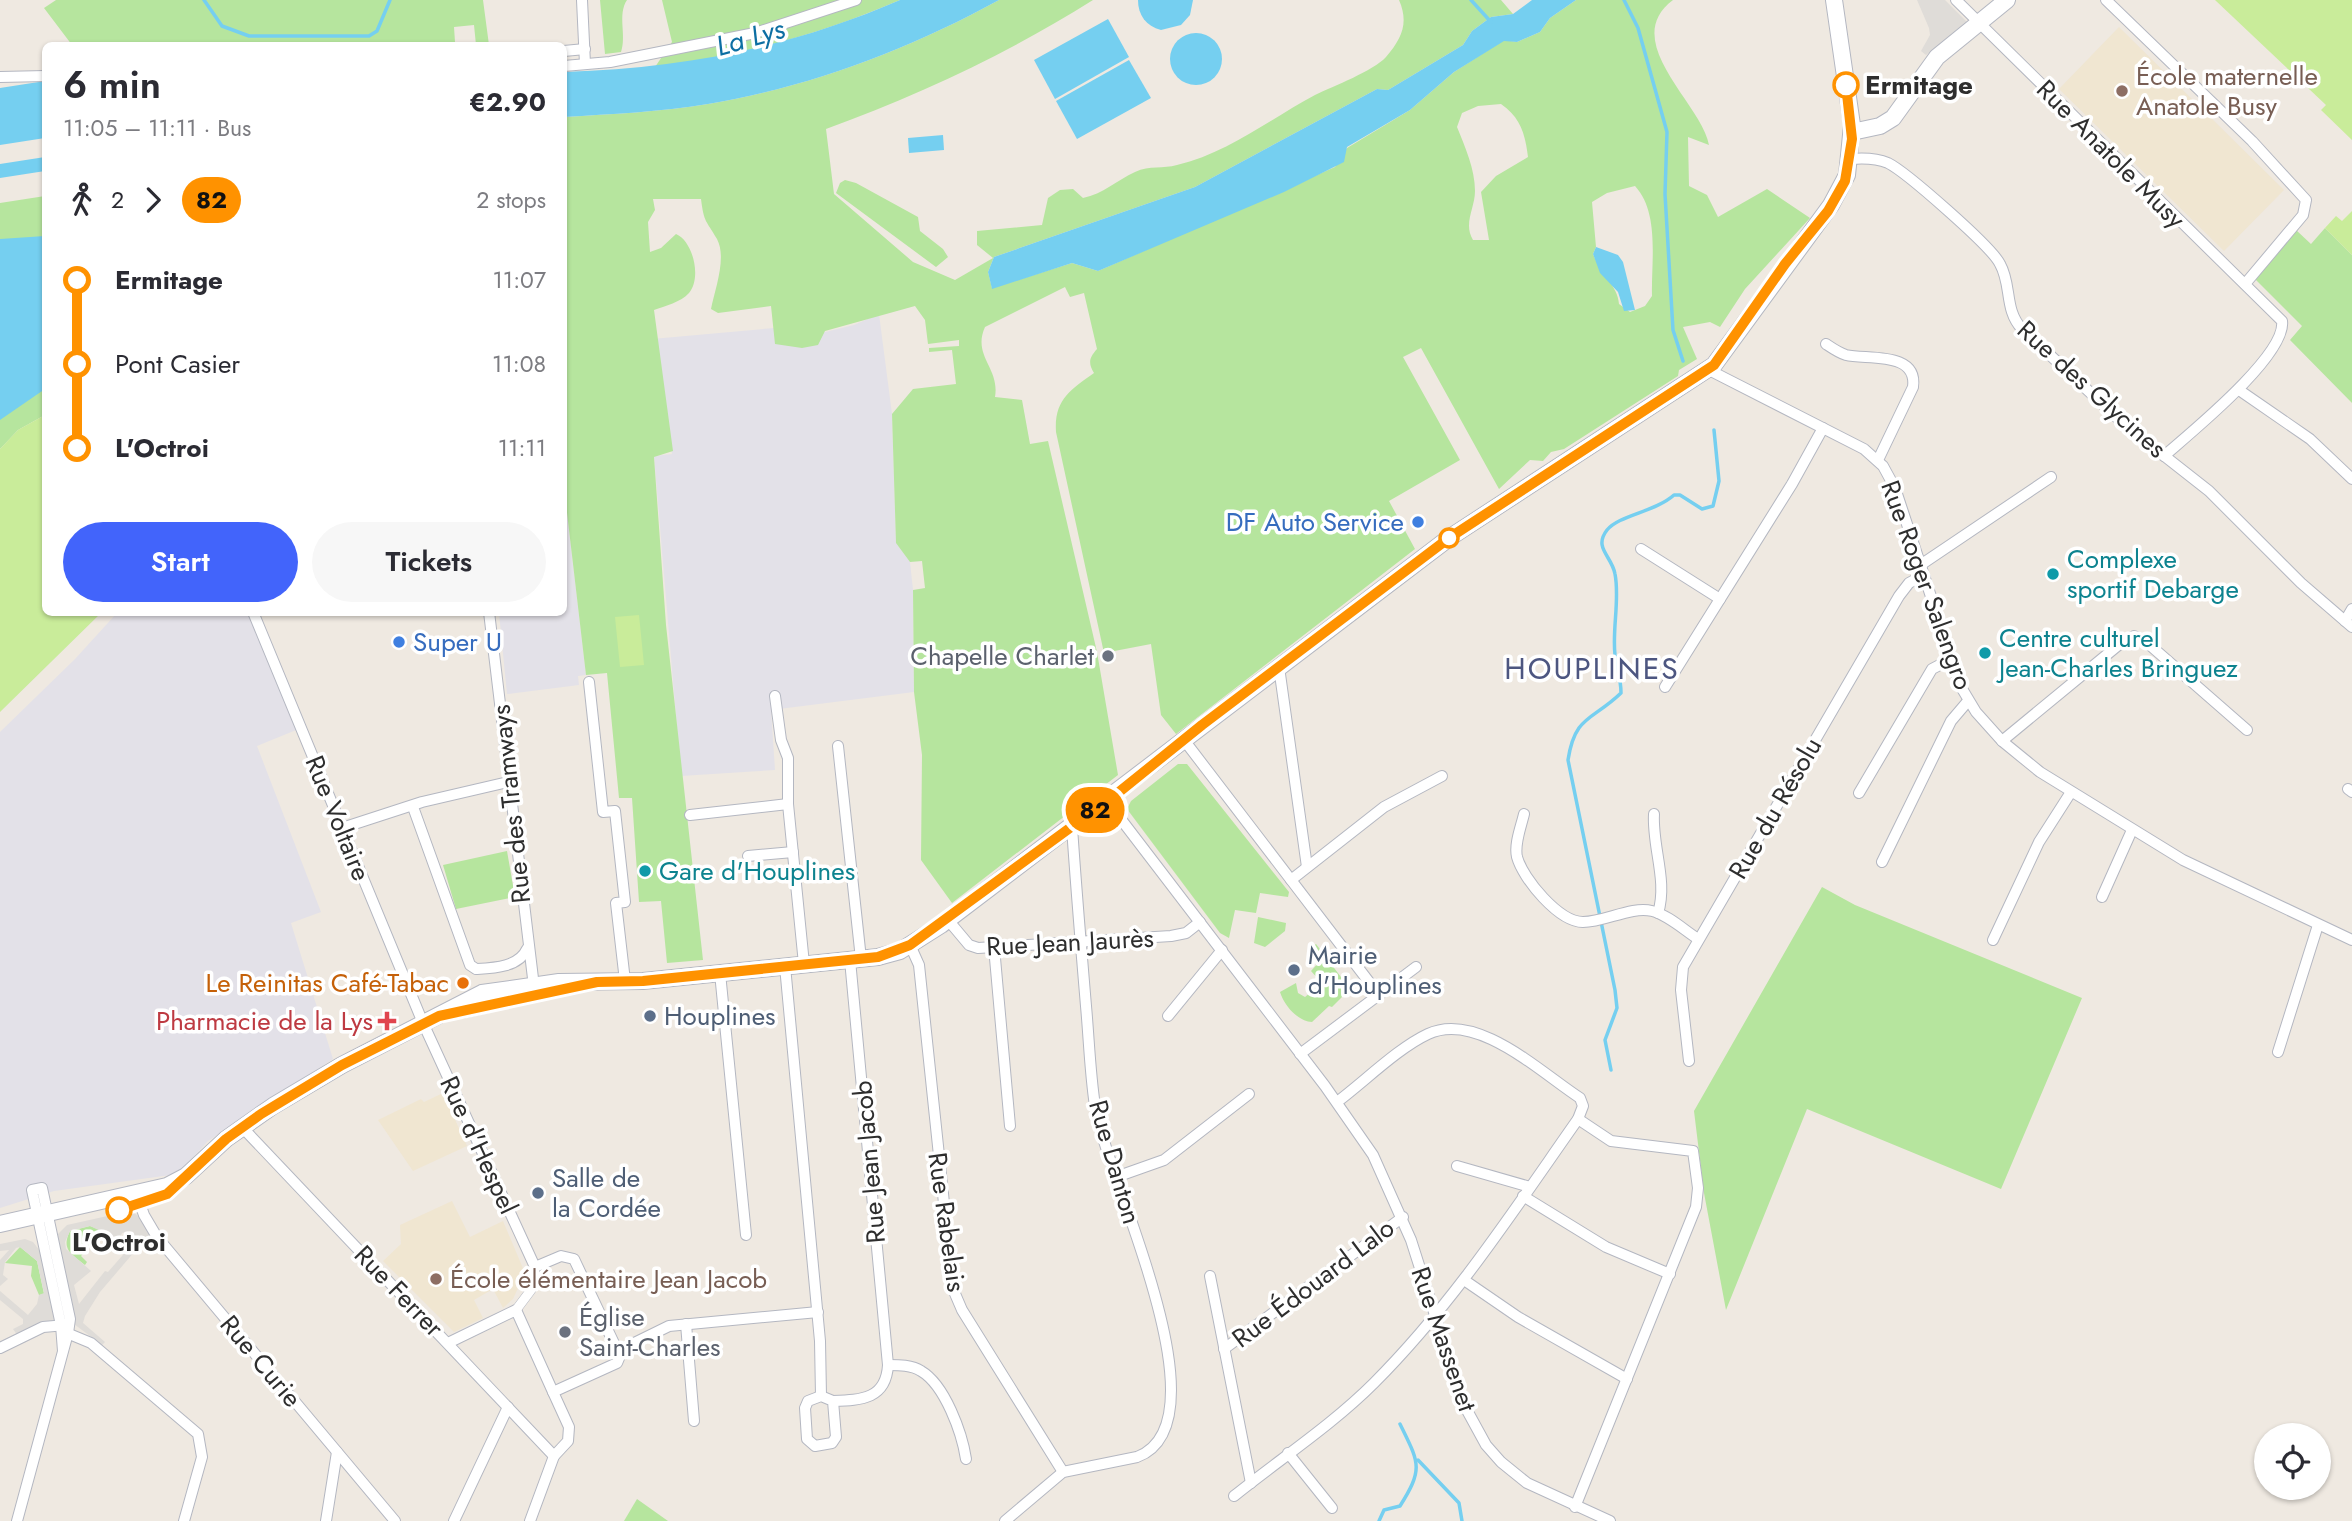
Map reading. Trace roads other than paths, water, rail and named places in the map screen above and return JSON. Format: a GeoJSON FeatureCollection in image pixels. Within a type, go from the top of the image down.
{"type":"FeatureCollection","features":[{"type":"Feature","properties":{"kind":"main road"},"geometry":{"type":"LineString","coordinates":[[0,1235],[44,1220],[138,1200],[167,1186],[191,1172],[242,1127],[342,1065],[439,1016],[534,990],[565,991],[597,982],[886,956],[910,945],[948,920],[1461,529],[1709,370],[1828,211],[1845,181],[1852,132],[1834,0]]}},
{"type":"Feature","properties":{"kind":"main road"},"geometry":{"type":"LineString","coordinates":[[1852,132],[1880,126],[1893,118],[1937,57],[2007,0]]}},
{"type":"Feature","properties":{"kind":"main road"},"geometry":{"type":"LineString","coordinates":[[0,1224],[44,1220]]}},
{"type":"Feature","properties":{"kind":"street"},"geometry":{"type":"LineString","coordinates":[[582,0],[585,64]]}},
{"type":"Feature","properties":{"kind":"street"},"geometry":{"type":"LineString","coordinates":[[567,66],[755,33],[856,0]]}},
{"type":"Feature","properties":{"kind":"street","name":"Rue Anatole Musy"},"geometry":{"type":"LineString","coordinates":[[1956,0],[2278,316],[2283,327],[2239,390]]}},
{"type":"Feature","properties":{"kind":"street"},"geometry":{"type":"LineString","coordinates":[[2106,0],[2252,141],[2306,200],[2303,215],[2245,284]]}},
{"type":"Feature","properties":{"kind":"street"},"geometry":{"type":"LineString","coordinates":[[567,51],[585,49]]}},
{"type":"Feature","properties":{"kind":"street"},"geometry":{"type":"LineString","coordinates":[[0,77],[42,76]]}},
{"type":"Feature","properties":{"kind":"street","name":"Rue des Glycines"},"geometry":{"type":"LineString","coordinates":[[1850,159],[1874,159],[1889,164],[1986,244],[2002,267],[2009,306],[2017,324],[2125,425],[2210,491],[2301,583],[2349,624]]}},
{"type":"Feature","properties":{"kind":"street"},"geometry":{"type":"LineString","coordinates":[[1826,344],[1847,355],[1891,359],[1907,368],[1913,376],[1913,387],[1878,460]]}},
{"type":"Feature","properties":{"kind":"street","name":"Rue Roger Salengro"},"geometry":{"type":"LineString","coordinates":[[1709,370],[1864,449],[1878,460],[1895,488],[1951,659],[1968,701],[2024,762],[2205,872],[2352,940]]}},
{"type":"Feature","properties":{"kind":"street"},"geometry":{"type":"LineString","coordinates":[[2164,456],[2239,390],[2310,439],[2352,479]]}},
{"type":"Feature","properties":{"kind":"street"},"geometry":{"type":"LineString","coordinates":[[1665,687],[1792,484],[1823,428]]}},
{"type":"Feature","properties":{"kind":"street","name":"Rue du Résolu"},"geometry":{"type":"LineString","coordinates":[[1689,1061],[1681,982],[1683,967],[1899,596],[1921,571],[2051,477]]}},
{"type":"Feature","properties":{"kind":"street"},"geometry":{"type":"LineString","coordinates":[[1641,549],[1720,599]]}},
{"type":"Feature","properties":{"kind":"street"},"geometry":{"type":"LineString","coordinates":[[2349,624],[2352,609]]}},
{"type":"Feature","properties":{"kind":"street","name":"Rue Voltaire"},"geometry":{"type":"LineString","coordinates":[[255,616],[423,1023]]}},
{"type":"Feature","properties":{"kind":"street","name":"Rue des Tramways"},"geometry":{"type":"LineString","coordinates":[[489,616],[527,949],[534,990]]}},
{"type":"Feature","properties":{"kind":"street"},"geometry":{"type":"LineString","coordinates":[[2002,741],[2120,643],[2134,636],[2144,639],[2246,730]]}},
{"type":"Feature","properties":{"kind":"street"},"geometry":{"type":"LineString","coordinates":[[1859,793],[1932,669],[1951,659]]}},
{"type":"Feature","properties":{"kind":"street"},"geometry":{"type":"LineString","coordinates":[[1279,667],[1307,867]]}},
{"type":"Feature","properties":{"kind":"street"},"geometry":{"type":"LineString","coordinates":[[589,682],[603,812],[615,811],[625,902],[616,903],[625,981]]}},
{"type":"Feature","properties":{"kind":"street"},"geometry":{"type":"LineString","coordinates":[[775,696],[781,740],[788,758],[789,804],[804,964]]}},
{"type":"Feature","properties":{"kind":"street"},"geometry":{"type":"LineString","coordinates":[[1882,862],[1951,722],[1968,701]]}},
{"type":"Feature","properties":{"kind":"street"},"geometry":{"type":"LineString","coordinates":[[1184,740],[1379,995]]}},
{"type":"Feature","properties":{"kind":"street","name":"Rue Jean Jacob"},"geometry":{"type":"LineString","coordinates":[[838,746],[888,1365]]}},
{"type":"Feature","properties":{"kind":"street"},"geometry":{"type":"LineString","coordinates":[[1291,880],[1384,807],[1442,776]]}},
{"type":"Feature","properties":{"kind":"street"},"geometry":{"type":"LineString","coordinates":[[342,828],[508,782]]}},
{"type":"Feature","properties":{"kind":"street"},"geometry":{"type":"LineString","coordinates":[[1993,940],[2039,842],[2071,792]]}},
{"type":"Feature","properties":{"kind":"street","name":"Rue Massenet"},"geometry":{"type":"LineString","coordinates":[[1107,801],[1337,1102],[1373,1155],[1403,1217],[1463,1403],[1486,1445],[1501,1462],[1527,1483],[1610,1521]]}},
{"type":"Feature","properties":{"kind":"street"},"geometry":{"type":"LineString","coordinates":[[690,815],[789,804]]}},
{"type":"Feature","properties":{"kind":"street"},"geometry":{"type":"LineString","coordinates":[[414,807],[470,965],[477,969],[512,963],[522,958],[527,949]]}},
{"type":"Feature","properties":{"kind":"street"},"geometry":{"type":"LineString","coordinates":[[1524,814],[1517,856],[1535,888],[1565,915],[1577,921],[1590,921],[1642,911],[1658,913],[1698,939]]}},
{"type":"Feature","properties":{"kind":"street"},"geometry":{"type":"LineString","coordinates":[[1654,814],[1653,831],[1662,894],[1658,913]]}},
{"type":"Feature","properties":{"kind":"street","name":"Rue Danton"},"geometry":{"type":"LineString","coordinates":[[1063,1472],[1137,1457],[1153,1448],[1163,1436],[1170,1413],[1167,1350],[1158,1301],[1094,1104],[1072,827]]}},
{"type":"Feature","properties":{"kind":"street"},"geometry":{"type":"LineString","coordinates":[[2102,897],[2132,830]]}},
{"type":"Feature","properties":{"kind":"street"},"geometry":{"type":"LineString","coordinates":[[748,856],[793,852]]}},
{"type":"Feature","properties":{"kind":"street","name":"Rue Jean Jaurès"},"geometry":{"type":"LineString","coordinates":[[948,920],[969,945],[994,947],[1180,935],[1200,922]]}},
{"type":"Feature","properties":{"kind":"street"},"geometry":{"type":"LineString","coordinates":[[2278,1052],[2318,925]]}},
{"type":"Feature","properties":{"kind":"street","name":"Rue Rabelais"},"geometry":{"type":"LineString","coordinates":[[910,945],[919,965],[953,1289],[962,1310],[1063,1472]]}},
{"type":"Feature","properties":{"kind":"street"},"geometry":{"type":"LineString","coordinates":[[994,947],[1010,1126]]}},
{"type":"Feature","properties":{"kind":"street"},"geometry":{"type":"LineString","coordinates":[[1168,1016],[1213,957],[1222,950]]}},
{"type":"Feature","properties":{"kind":"street"},"geometry":{"type":"LineString","coordinates":[[785,966],[818,1312],[821,1396]]}},
{"type":"Feature","properties":{"kind":"street"},"geometry":{"type":"LineString","coordinates":[[1300,1054],[1416,967]]}},
{"type":"Feature","properties":{"kind":"street"},"geometry":{"type":"LineString","coordinates":[[720,973],[746,1235]]}},
{"type":"Feature","properties":{"kind":"street","name":"Rue d'Hespel"},"geometry":{"type":"LineString","coordinates":[[423,1023],[535,1267]]}},
{"type":"Feature","properties":{"kind":"street"},"geometry":{"type":"LineString","coordinates":[[1234,1496],[1372,1384],[1435,1317],[1583,1110],[1580,1098],[1487,1036],[1459,1028],[1435,1031],[1423,1037],[1337,1102]]}},
{"type":"Feature","properties":{"kind":"street"},"geometry":{"type":"LineString","coordinates":[[1116,1177],[1164,1160],[1249,1094]]}},
{"type":"Feature","properties":{"kind":"street"},"geometry":{"type":"LineString","coordinates":[[1575,1507],[1697,1201],[1693,1150],[1611,1141],[1578,1119]]}},
{"type":"Feature","properties":{"kind":"street","name":"Rue Ferrer"},"geometry":{"type":"LineString","coordinates":[[242,1127],[555,1456]]}},
{"type":"Feature","properties":{"kind":"street"},"geometry":{"type":"LineString","coordinates":[[1457,1166],[1526,1191],[1606,1247],[1670,1274]]}},
{"type":"Feature","properties":{"kind":"street","name":"Rue Curie"},"geometry":{"type":"LineString","coordinates":[[138,1200],[157,1237],[395,1521]]}},
{"type":"Feature","properties":{"kind":"street","name":"Rue Édouard Lalo"},"geometry":{"type":"LineString","coordinates":[[1224,1349],[1403,1217]]}},
{"type":"Feature","properties":{"kind":"street"},"geometry":{"type":"LineString","coordinates":[[17,1521],[63,1351],[65,1329],[44,1220]]}},
{"type":"Feature","properties":{"kind":"street"},"geometry":{"type":"LineString","coordinates":[[448,1343],[516,1310],[531,1290],[535,1267],[561,1256],[574,1259],[618,1351],[617,1363],[553,1392]]}},
{"type":"Feature","properties":{"kind":"street"},"geometry":{"type":"LineString","coordinates":[[1210,1276],[1251,1483]]}},
{"type":"Feature","properties":{"kind":"street"},"geometry":{"type":"LineString","coordinates":[[1464,1280],[1518,1317],[1627,1379]]}},
{"type":"Feature","properties":{"kind":"street"},"geometry":{"type":"LineString","coordinates":[[516,1310],[569,1427],[568,1441],[555,1456],[530,1521]]}},
{"type":"Feature","properties":{"kind":"street"},"geometry":{"type":"LineString","coordinates":[[618,1351],[667,1326],[818,1312]]}},
{"type":"Feature","properties":{"kind":"street"},"geometry":{"type":"LineString","coordinates":[[686,1324],[694,1421]]}},
{"type":"Feature","properties":{"kind":"street"},"geometry":{"type":"LineString","coordinates":[[0,1348],[43,1327],[65,1329],[91,1343],[198,1434],[202,1457],[184,1521]]}},
{"type":"Feature","properties":{"kind":"street"},"geometry":{"type":"LineString","coordinates":[[833,1401],[835,1440],[828,1445],[811,1445],[807,1438],[805,1408],[808,1401],[821,1396],[833,1401],[861,1400],[876,1394],[887,1379],[888,1365],[916,1368],[930,1378],[959,1424],[966,1459]]}},
{"type":"Feature","properties":{"kind":"street"},"geometry":{"type":"LineString","coordinates":[[454,1521],[508,1407]]}},
{"type":"Feature","properties":{"kind":"street"},"geometry":{"type":"LineString","coordinates":[[326,1521],[337,1452]]}},
{"type":"Feature","properties":{"kind":"street"},"geometry":{"type":"LineString","coordinates":[[1289,1453],[1332,1508]]}},
{"type":"Feature","properties":{"kind":"street"},"geometry":{"type":"LineString","coordinates":[[1005,1521],[1063,1472]]}},
{"type":"Feature","properties":{"kind":"water"},"geometry":{"type":"Polygon","coordinates":[[[900,0],[999,0],[894,50],[784,88],[690,107],[567,117],[567,72],[694,60],[777,43],[859,17],[900,0]]]}},
{"type":"Feature","properties":{"kind":"water"},"geometry":{"type":"Polygon","coordinates":[[[1138,0],[1193,0],[1190,15],[1181,25],[1161,30],[1144,19],[1138,0]]]}},
{"type":"Feature","properties":{"kind":"water"},"geometry":{"type":"Polygon","coordinates":[[[1532,0],[1576,0],[1550,18],[1540,32],[1517,42],[1504,41],[1454,72],[1410,110],[1347,147],[1344,162],[1284,192],[1098,271],[1072,263],[992,289],[988,272],[994,257],[1195,187],[1377,89],[1388,90],[1463,45],[1472,31],[1491,17],[1513,14],[1532,0]]]}},
{"type":"Feature","properties":{"kind":"water"},"geometry":{"type":"Polygon","coordinates":[[[1108,19],[1129,57],[1055,99],[1034,60],[1108,19]]]}},
{"type":"Feature","properties":{"kind":"water"},"geometry":{"type":"Polygon","coordinates":[[[1196,33],[1215,40],[1222,59],[1215,78],[1196,85],[1177,78],[1170,59],[1177,40],[1196,33]]]}},
{"type":"Feature","properties":{"kind":"water"},"geometry":{"type":"Polygon","coordinates":[[[1129,60],[1151,98],[1077,139],[1056,101],[1129,60]]]}},
{"type":"Feature","properties":{"kind":"water"},"geometry":{"type":"Polygon","coordinates":[[[42,81],[42,138],[0,145],[0,88],[42,81]]]}},
{"type":"Feature","properties":{"kind":"water"},"geometry":{"type":"Polygon","coordinates":[[[943,135],[944,150],[909,153],[908,138],[943,135]]]}},
{"type":"Feature","properties":{"kind":"water"},"geometry":{"type":"Polygon","coordinates":[[[42,157],[42,171],[0,178],[0,164],[42,157]]]}},
{"type":"Feature","properties":{"kind":"water"},"geometry":{"type":"Polygon","coordinates":[[[42,236],[42,391],[0,420],[0,239],[42,236]]]}},
{"type":"Feature","properties":{"kind":"water"},"geometry":{"type":"Polygon","coordinates":[[[1596,247],[1618,255],[1623,262],[1635,310],[1624,311],[1618,292],[1600,273],[1593,254],[1596,247]]]}},
{"type":"Feature","properties":{"kind":"waterway"},"geometry":{"type":"LineString","coordinates":[[204,0],[222,26],[249,36],[369,36],[377,31],[390,0]]}},
{"type":"Feature","properties":{"kind":"waterway"},"geometry":{"type":"LineString","coordinates":[[1471,0],[1491,22]]}},
{"type":"Feature","properties":{"kind":"waterway"},"geometry":{"type":"LineString","coordinates":[[1624,0],[1638,28],[1667,132],[1665,194],[1673,330],[1683,361]]}},
{"type":"Feature","properties":{"kind":"waterway"},"geometry":{"type":"LineString","coordinates":[[1611,1070],[1605,1040],[1617,1008],[1615,990],[1568,760],[1571,745],[1580,726],[1621,693],[1614,645],[1615,574],[1602,542],[1603,536],[1613,525],[1657,506],[1674,495],[1680,495],[1702,509],[1713,506],[1719,481],[1714,430]]}},
{"type":"Feature","properties":{"kind":"waterway"},"geometry":{"type":"LineString","coordinates":[[1379,1521],[1384,1510],[1400,1506],[1416,1474],[1415,1457],[1400,1424]]}},
{"type":"Feature","properties":{"kind":"waterway"},"geometry":{"type":"LineString","coordinates":[[1418,1460],[1459,1503],[1462,1521]]}},
{"type":"Feature","properties":{"kind":"place","name":"Ermitage"},"geometry":{"type":"Point","coordinates":[1846,85]}},
{"type":"Feature","properties":{"kind":"place","name":"École maternelle Anatole Busy"},"geometry":{"type":"Point","coordinates":[2122,91]}},
{"type":"Feature","properties":{"kind":"place","name":"DF Auto Service"},"geometry":{"type":"Point","coordinates":[1418,522]}},
{"type":"Feature","properties":{"kind":"place","name":"Complexe sportif Debarge"},"geometry":{"type":"Point","coordinates":[2053,574]}},
{"type":"Feature","properties":{"kind":"place","name":"Super U"},"geometry":{"type":"Point","coordinates":[399,642]}},
{"type":"Feature","properties":{"kind":"place","name":"Centre culturel Jean-Charles Bringuez"},"geometry":{"type":"Point","coordinates":[1985,653]}},
{"type":"Feature","properties":{"kind":"place","name":"Chapelle Charlet"},"geometry":{"type":"Point","coordinates":[1108,656]}},
{"type":"Feature","properties":{"kind":"place","name":"Gare d'Houplines"},"geometry":{"type":"Point","coordinates":[645,871]}},
{"type":"Feature","properties":{"kind":"place","name":"Mairie d'Houplines"},"geometry":{"type":"Point","coordinates":[1294,970]}},
{"type":"Feature","properties":{"kind":"place","name":"Le Reinitas Café-Tabac"},"geometry":{"type":"Point","coordinates":[463,983]}},
{"type":"Feature","properties":{"kind":"place","name":"Houplines"},"geometry":{"type":"Point","coordinates":[650,1016]}},
{"type":"Feature","properties":{"kind":"place","name":"Pharmacie de la Lys"},"geometry":{"type":"Point","coordinates":[387,1021]}},
{"type":"Feature","properties":{"kind":"place","name":"Salle de la Cordée"},"geometry":{"type":"Point","coordinates":[538,1193]}},
{"type":"Feature","properties":{"kind":"place","name":"L'Octroi"},"geometry":{"type":"Point","coordinates":[119,1210]}},
{"type":"Feature","properties":{"kind":"place","name":"École élémentaire Jean Jacob"},"geometry":{"type":"Point","coordinates":[436,1279]}},
{"type":"Feature","properties":{"kind":"place","name":"Église Saint-Charles"},"geometry":{"type":"Point","coordinates":[565,1332]}},
{"type":"Feature","properties":{"kind":"district","name":"HOUPLINES"},"geometry":{"type":"Point","coordinates":[1592,669]}},
{"type":"Feature","properties":{"kind":"water label","name":"La Lys"},"geometry":{"type":"Point","coordinates":[750,37]}}]}
